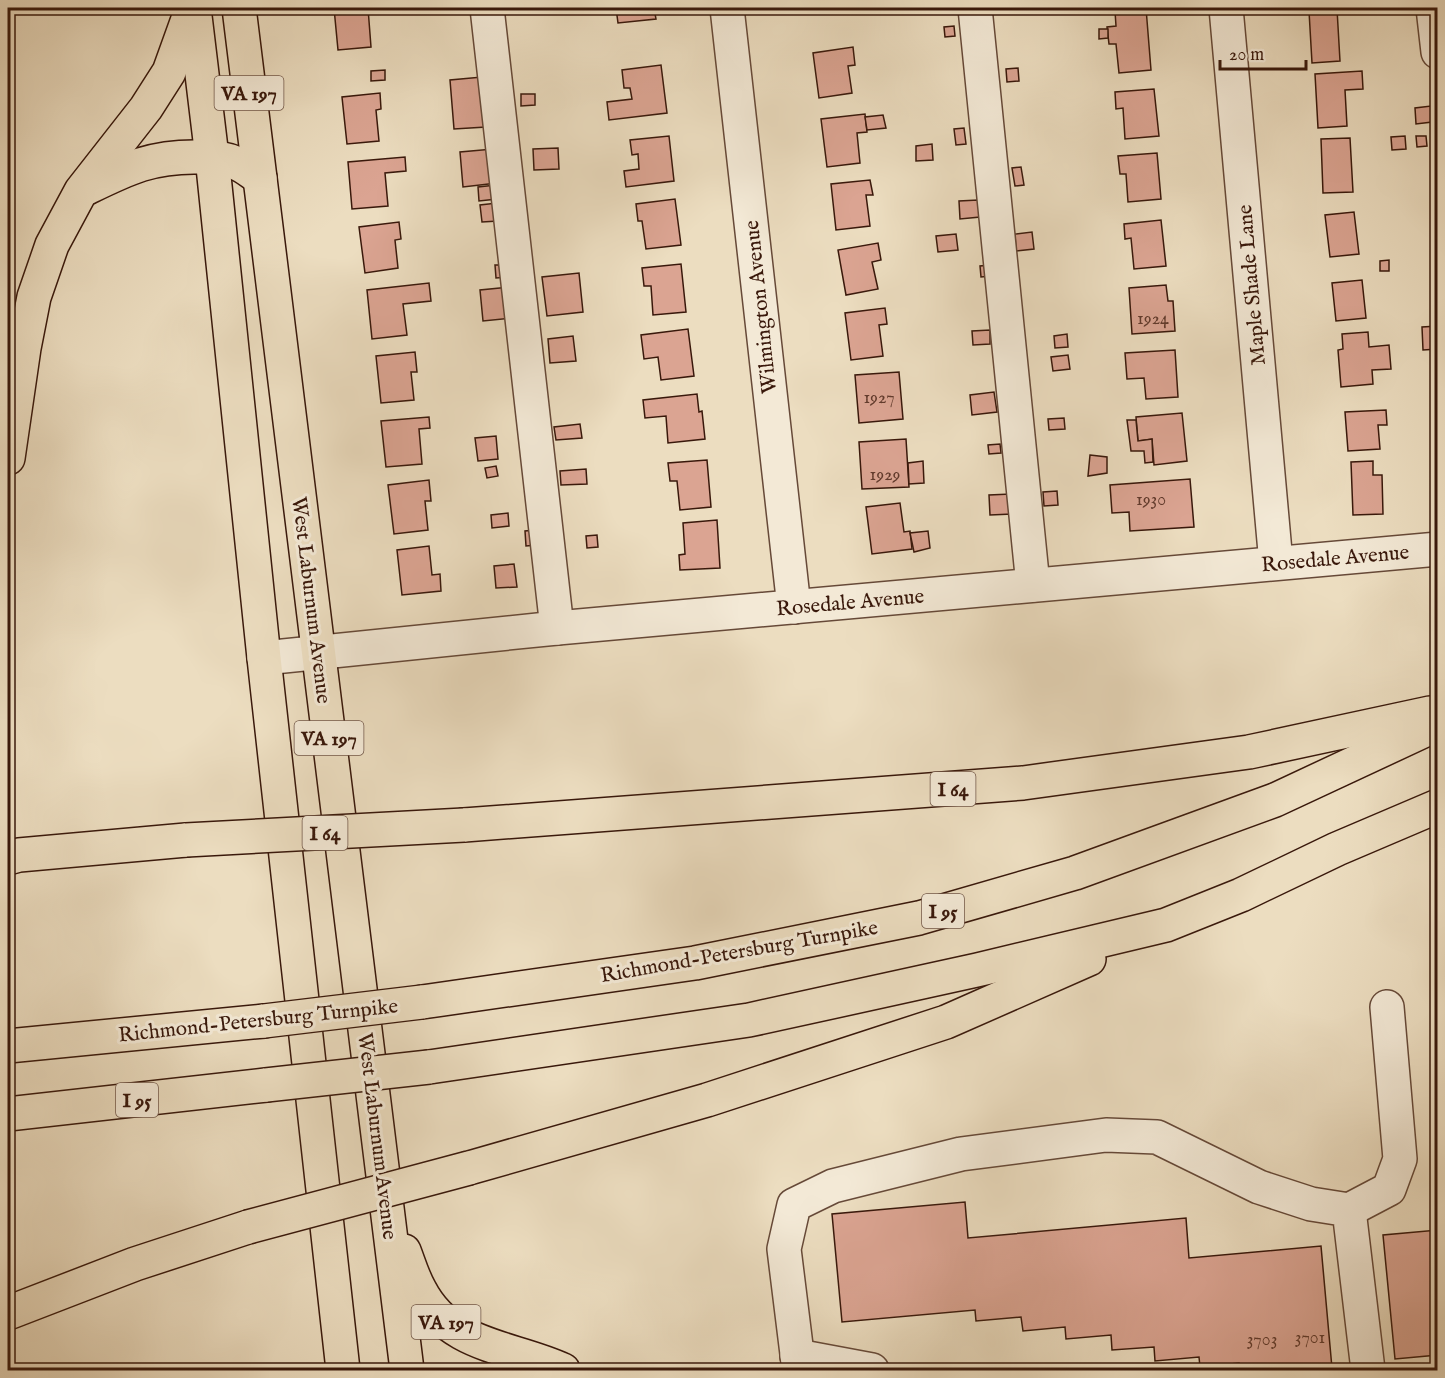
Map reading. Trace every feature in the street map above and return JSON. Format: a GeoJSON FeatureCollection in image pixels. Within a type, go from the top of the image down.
{"type":"FeatureCollection","features":[{"type":"Feature","properties":{"kind":"main road","name":"VA 197"},"geometry":{"type":"LineString","coordinates":[[193,8],[212,157],[264,658],[343,1371]]}},
{"type":"Feature","properties":{"kind":"main road"},"geometry":{"type":"LineString","coordinates":[[8,458],[34,297],[52,244],[81,191],[146,108],[166,77],[193,8]]}},
{"type":"Feature","properties":{"kind":"main road","name":"West Laburnum Avenue"},"geometry":{"type":"LineString","coordinates":[[239,8],[407,1371]]}},
{"type":"Feature","properties":{"kind":"main road"},"geometry":{"type":"LineString","coordinates":[[81,191],[136,165],[156,159],[182,157],[212,157],[237,163],[260,178]]}},
{"type":"Feature","properties":{"kind":"main road","name":"I 64"},"geometry":{"type":"LineString","coordinates":[[8,858],[19,855],[186,840],[464,825],[1023,783],[1249,752],[1437,712]]}},
{"type":"Feature","properties":{"kind":"main road","name":"Richmond-Petersburg Turnpike"},"geometry":{"type":"LineString","coordinates":[[8,1046],[264,1021],[422,1002],[695,963],[919,918],[1075,873],[1275,800],[1437,724]]}},
{"type":"Feature","properties":{"kind":"main road"},"geometry":{"type":"LineString","coordinates":[[8,1313],[135,1264],[248,1227],[469,1168],[707,1100],[946,1022],[1166,925],[1241,895],[1337,849],[1437,806]]}},
{"type":"Feature","properties":{"kind":"main road","name":"I 95"},"geometry":{"type":"LineString","coordinates":[[8,1114],[429,1067],[749,1020],[977,970],[1166,925]]}},
{"type":"Feature","properties":{"kind":"main road","name":"VA 197"},"geometry":{"type":"LineString","coordinates":[[387,1210],[420,1290],[441,1317],[472,1340],[544,1361],[563,1371]]}},
{"type":"Feature","properties":{"kind":"street"},"geometry":{"type":"LineString","coordinates":[[487,8],[557,628]]}},
{"type":"Feature","properties":{"kind":"street","name":"Wilmington Avenue"},"geometry":{"type":"LineString","coordinates":[[727,8],[794,607]]}},
{"type":"Feature","properties":{"kind":"street"},"geometry":{"type":"LineString","coordinates":[[975,8],[1033,585]]}},
{"type":"Feature","properties":{"kind":"street","name":"Maple Shade Lane"},"geometry":{"type":"LineString","coordinates":[[1226,8],[1276,563]]}},
{"type":"Feature","properties":{"kind":"street"},"geometry":{"type":"LineString","coordinates":[[1434,8],[1437,52]]}},
{"type":"Feature","properties":{"kind":"street","name":"Rosedale Avenue"},"geometry":{"type":"LineString","coordinates":[[264,658],[557,628],[1437,549]]}},
{"type":"Feature","properties":{"kind":"street"},"geometry":{"type":"LineString","coordinates":[[872,1371],[798,1363],[784,1249],[794,1205],[833,1186],[961,1154],[1106,1135],[1157,1137],[1259,1187],[1311,1204],[1349,1210],[1389,1189],[1401,1159],[1387,1007]]}},
{"type":"Feature","properties":{"kind":"street"},"geometry":{"type":"LineString","coordinates":[[1349,1210],[1368,1371]]}},
{"type":"Feature","properties":{"kind":"building"},"geometry":{"type":"Polygon","coordinates":[[[334,8],[368,8],[371,47],[338,50],[334,8]]]}},
{"type":"Feature","properties":{"kind":"building"},"geometry":{"type":"Polygon","coordinates":[[[616,8],[654,8],[656,19],[618,23],[616,8]]]}},
{"type":"Feature","properties":{"kind":"building"},"geometry":{"type":"Polygon","coordinates":[[[1146,8],[1151,70],[1119,73],[1116,44],[1109,44],[1107,27],[1116,26],[1115,11],[1146,8]]]}},
{"type":"Feature","properties":{"kind":"building"},"geometry":{"type":"Polygon","coordinates":[[[1393,8],[1401,8],[1402,13],[1393,13],[1393,8]]]}},
{"type":"Feature","properties":{"kind":"building"},"geometry":{"type":"Polygon","coordinates":[[[1337,9],[1340,61],[1312,63],[1309,11],[1337,9]]]}},
{"type":"Feature","properties":{"kind":"building"},"geometry":{"type":"Polygon","coordinates":[[[954,26],[955,36],[945,37],[944,27],[954,26]]]}},
{"type":"Feature","properties":{"kind":"building"},"geometry":{"type":"Polygon","coordinates":[[[1099,29],[1108,29],[1108,38],[1099,39],[1099,29]]]}},
{"type":"Feature","properties":{"kind":"building"},"geometry":{"type":"Polygon","coordinates":[[[853,47],[855,65],[848,66],[852,93],[819,98],[813,53],[853,47]]]}},
{"type":"Feature","properties":{"kind":"building"},"geometry":{"type":"Polygon","coordinates":[[[661,65],[667,113],[609,120],[607,102],[632,99],[630,88],[624,88],[622,70],[661,65]]]}},
{"type":"Feature","properties":{"kind":"building"},"geometry":{"type":"Polygon","coordinates":[[[1018,68],[1019,81],[1007,82],[1006,69],[1018,68]]]}},
{"type":"Feature","properties":{"kind":"building"},"geometry":{"type":"Polygon","coordinates":[[[385,70],[385,80],[371,81],[371,71],[385,70]]]}},
{"type":"Feature","properties":{"kind":"building"},"geometry":{"type":"Polygon","coordinates":[[[1362,71],[1363,89],[1345,90],[1347,126],[1318,128],[1315,74],[1362,71]]]}},
{"type":"Feature","properties":{"kind":"building"},"geometry":{"type":"Polygon","coordinates":[[[482,77],[486,127],[454,129],[450,80],[482,77]]]}},
{"type":"Feature","properties":{"kind":"building"},"geometry":{"type":"Polygon","coordinates":[[[1154,89],[1159,136],[1125,139],[1123,108],[1116,109],[1115,92],[1154,89]]]}},
{"type":"Feature","properties":{"kind":"building"},"geometry":{"type":"Polygon","coordinates":[[[380,93],[381,109],[376,110],[379,141],[347,144],[342,97],[380,93]]]}},
{"type":"Feature","properties":{"kind":"building"},"geometry":{"type":"Polygon","coordinates":[[[521,94],[535,94],[535,105],[521,106],[521,94]]]}},
{"type":"Feature","properties":{"kind":"building"},"geometry":{"type":"Polygon","coordinates":[[[1431,106],[1432,122],[1416,124],[1415,108],[1431,106]]]}},
{"type":"Feature","properties":{"kind":"building"},"geometry":{"type":"Polygon","coordinates":[[[865,114],[867,132],[857,133],[860,163],[827,167],[821,119],[865,114]]]}},
{"type":"Feature","properties":{"kind":"building"},"geometry":{"type":"Polygon","coordinates":[[[883,115],[886,128],[867,130],[865,117],[883,115]]]}},
{"type":"Feature","properties":{"kind":"building"},"geometry":{"type":"Polygon","coordinates":[[[964,128],[966,144],[956,145],[954,129],[964,128]]]}},
{"type":"Feature","properties":{"kind":"building"},"geometry":{"type":"Polygon","coordinates":[[[669,136],[674,181],[626,187],[624,171],[639,169],[638,154],[632,155],[630,140],[669,136]]]}},
{"type":"Feature","properties":{"kind":"building"},"geometry":{"type":"Polygon","coordinates":[[[1405,136],[1406,149],[1392,150],[1391,137],[1405,136]]]}},
{"type":"Feature","properties":{"kind":"building"},"geometry":{"type":"Polygon","coordinates":[[[1416,136],[1426,136],[1427,146],[1417,147],[1416,136]]]}},
{"type":"Feature","properties":{"kind":"building"},"geometry":{"type":"Polygon","coordinates":[[[1350,138],[1353,192],[1323,193],[1321,139],[1350,138]]]}},
{"type":"Feature","properties":{"kind":"building"},"geometry":{"type":"Polygon","coordinates":[[[932,144],[933,160],[916,161],[916,146],[932,144]]]}},
{"type":"Feature","properties":{"kind":"building"},"geometry":{"type":"Polygon","coordinates":[[[558,148],[559,169],[534,170],[533,149],[558,148]]]}},
{"type":"Feature","properties":{"kind":"building"},"geometry":{"type":"Polygon","coordinates":[[[493,149],[497,183],[463,187],[460,152],[493,149]]]}},
{"type":"Feature","properties":{"kind":"building"},"geometry":{"type":"Polygon","coordinates":[[[1157,153],[1161,199],[1128,202],[1126,174],[1120,174],[1118,156],[1157,153]]]}},
{"type":"Feature","properties":{"kind":"building"},"geometry":{"type":"Polygon","coordinates":[[[405,157],[406,171],[385,173],[388,206],[352,209],[348,162],[405,157]]]}},
{"type":"Feature","properties":{"kind":"building"},"geometry":{"type":"Polygon","coordinates":[[[1021,167],[1024,185],[1015,186],[1012,168],[1021,167]]]}},
{"type":"Feature","properties":{"kind":"building"},"geometry":{"type":"Polygon","coordinates":[[[870,180],[873,195],[866,195],[870,226],[836,230],[831,184],[870,180]]]}},
{"type":"Feature","properties":{"kind":"building"},"geometry":{"type":"Polygon","coordinates":[[[496,185],[497,199],[479,201],[478,187],[496,185]]]}},
{"type":"Feature","properties":{"kind":"building"},"geometry":{"type":"Polygon","coordinates":[[[675,199],[681,245],[646,249],[642,221],[638,221],[636,204],[675,199]]]}},
{"type":"Feature","properties":{"kind":"building"},"geometry":{"type":"Polygon","coordinates":[[[978,200],[980,217],[960,219],[959,201],[978,200]]]}},
{"type":"Feature","properties":{"kind":"building"},"geometry":{"type":"Polygon","coordinates":[[[497,203],[498,221],[482,222],[480,205],[497,203]]]}},
{"type":"Feature","properties":{"kind":"building"},"geometry":{"type":"Polygon","coordinates":[[[1354,212],[1359,254],[1330,257],[1325,215],[1354,212]]]}},
{"type":"Feature","properties":{"kind":"building"},"geometry":{"type":"Polygon","coordinates":[[[1161,220],[1166,266],[1134,269],[1131,238],[1125,239],[1124,224],[1161,220]]]}},
{"type":"Feature","properties":{"kind":"building"},"geometry":{"type":"Polygon","coordinates":[[[399,222],[401,239],[395,240],[398,268],[365,273],[359,227],[399,222]]]}},
{"type":"Feature","properties":{"kind":"building"},"geometry":{"type":"Polygon","coordinates":[[[1032,232],[1034,249],[1016,251],[1015,234],[1032,232]]]}},
{"type":"Feature","properties":{"kind":"building"},"geometry":{"type":"Polygon","coordinates":[[[956,234],[958,250],[938,252],[936,236],[956,234]]]}},
{"type":"Feature","properties":{"kind":"building"},"geometry":{"type":"Polygon","coordinates":[[[878,243],[881,260],[872,262],[878,289],[846,295],[838,250],[878,243]]]}},
{"type":"Feature","properties":{"kind":"building"},"geometry":{"type":"Polygon","coordinates":[[[1389,260],[1389,271],[1380,271],[1380,261],[1389,260]]]}},
{"type":"Feature","properties":{"kind":"building"},"geometry":{"type":"Polygon","coordinates":[[[681,264],[686,312],[653,315],[651,286],[644,286],[642,268],[681,264]]]}},
{"type":"Feature","properties":{"kind":"building"},"geometry":{"type":"Polygon","coordinates":[[[495,265],[510,265],[511,277],[496,278],[495,265]]]}},
{"type":"Feature","properties":{"kind":"building"},"geometry":{"type":"Polygon","coordinates":[[[990,265],[991,276],[981,277],[980,266],[990,265]]]}},
{"type":"Feature","properties":{"kind":"building"},"geometry":{"type":"Polygon","coordinates":[[[579,273],[583,312],[547,316],[542,277],[579,273]]]}},
{"type":"Feature","properties":{"kind":"building"},"geometry":{"type":"Polygon","coordinates":[[[1362,280],[1366,318],[1336,321],[1332,283],[1362,280]]]}},
{"type":"Feature","properties":{"kind":"building"},"geometry":{"type":"Polygon","coordinates":[[[429,283],[431,301],[403,304],[407,335],[372,339],[367,290],[429,283]]]}},
{"type":"Feature","properties":{"kind":"building"},"geometry":{"type":"Polygon","coordinates":[[[1166,285],[1168,301],[1173,301],[1175,331],[1132,334],[1129,288],[1166,285]]]}},
{"type":"Feature","properties":{"kind":"building"},"geometry":{"type":"Polygon","coordinates":[[[510,287],[513,318],[483,321],[480,290],[510,287]]]}},
{"type":"Feature","properties":{"kind":"building"},"geometry":{"type":"Polygon","coordinates":[[[885,308],[887,324],[879,325],[883,356],[851,360],[845,313],[885,308]]]}},
{"type":"Feature","properties":{"kind":"building"},"geometry":{"type":"Polygon","coordinates":[[[1438,326],[1438,349],[1423,350],[1422,327],[1438,326]]]}},
{"type":"Feature","properties":{"kind":"building"},"geometry":{"type":"Polygon","coordinates":[[[688,329],[694,376],[661,380],[658,357],[644,359],[641,335],[688,329]]]}},
{"type":"Feature","properties":{"kind":"building"},"geometry":{"type":"Polygon","coordinates":[[[990,330],[990,344],[973,345],[972,331],[990,330]]]}},
{"type":"Feature","properties":{"kind":"building"},"geometry":{"type":"Polygon","coordinates":[[[1368,332],[1369,347],[1389,345],[1391,369],[1372,370],[1373,384],[1341,387],[1338,350],[1343,349],[1342,334],[1368,332]]]}},
{"type":"Feature","properties":{"kind":"building"},"geometry":{"type":"Polygon","coordinates":[[[1067,334],[1068,347],[1055,348],[1054,336],[1067,334]]]}},
{"type":"Feature","properties":{"kind":"building"},"geometry":{"type":"Polygon","coordinates":[[[573,336],[576,361],[550,363],[548,339],[573,336]]]}},
{"type":"Feature","properties":{"kind":"building"},"geometry":{"type":"Polygon","coordinates":[[[1175,350],[1178,397],[1146,399],[1144,378],[1127,379],[1125,353],[1175,350]]]}},
{"type":"Feature","properties":{"kind":"building"},"geometry":{"type":"Polygon","coordinates":[[[415,352],[417,372],[411,372],[414,400],[381,403],[376,356],[415,352]]]}},
{"type":"Feature","properties":{"kind":"building"},"geometry":{"type":"Polygon","coordinates":[[[1068,355],[1070,369],[1053,371],[1051,357],[1068,355]]]}},
{"type":"Feature","properties":{"kind":"building"},"geometry":{"type":"Polygon","coordinates":[[[899,372],[903,419],[859,423],[855,375],[899,372]]]}},
{"type":"Feature","properties":{"kind":"building"},"geometry":{"type":"Polygon","coordinates":[[[994,392],[997,412],[972,415],[970,395],[994,392]]]}},
{"type":"Feature","properties":{"kind":"building"},"geometry":{"type":"Polygon","coordinates":[[[697,394],[699,412],[702,411],[705,439],[668,443],[666,416],[645,418],[643,400],[697,394]]]}},
{"type":"Feature","properties":{"kind":"building"},"geometry":{"type":"Polygon","coordinates":[[[1386,410],[1387,425],[1378,425],[1380,449],[1348,451],[1345,412],[1386,410]]]}},
{"type":"Feature","properties":{"kind":"building"},"geometry":{"type":"Polygon","coordinates":[[[1182,413],[1187,461],[1154,465],[1152,439],[1138,441],[1136,417],[1182,413]]]}},
{"type":"Feature","properties":{"kind":"building"},"geometry":{"type":"Polygon","coordinates":[[[429,417],[430,428],[419,429],[422,464],[386,467],[381,421],[429,417]]]}},
{"type":"Feature","properties":{"kind":"building"},"geometry":{"type":"Polygon","coordinates":[[[1064,418],[1065,429],[1049,430],[1048,419],[1064,418]]]}},
{"type":"Feature","properties":{"kind":"building"},"geometry":{"type":"Polygon","coordinates":[[[1127,420],[1136,420],[1138,441],[1152,439],[1153,462],[1145,463],[1144,451],[1131,451],[1127,420]]]}},
{"type":"Feature","properties":{"kind":"building"},"geometry":{"type":"Polygon","coordinates":[[[580,424],[582,438],[556,440],[554,427],[580,424]]]}},
{"type":"Feature","properties":{"kind":"building"},"geometry":{"type":"Polygon","coordinates":[[[496,436],[498,459],[478,461],[475,438],[496,436]]]}},
{"type":"Feature","properties":{"kind":"building"},"geometry":{"type":"Polygon","coordinates":[[[906,439],[909,487],[862,489],[859,442],[906,439]]]}},
{"type":"Feature","properties":{"kind":"building"},"geometry":{"type":"Polygon","coordinates":[[[1000,444],[1001,453],[989,454],[988,445],[1000,444]]]}},
{"type":"Feature","properties":{"kind":"building"},"geometry":{"type":"Polygon","coordinates":[[[1090,455],[1107,457],[1107,473],[1088,476],[1090,455]]]}},
{"type":"Feature","properties":{"kind":"building"},"geometry":{"type":"Polygon","coordinates":[[[707,460],[711,507],[680,510],[677,481],[670,481],[668,463],[707,460]]]}},
{"type":"Feature","properties":{"kind":"building"},"geometry":{"type":"Polygon","coordinates":[[[923,461],[924,483],[909,484],[908,463],[923,461]]]}},
{"type":"Feature","properties":{"kind":"building"},"geometry":{"type":"Polygon","coordinates":[[[1373,461],[1373,475],[1382,475],[1383,514],[1353,515],[1351,462],[1373,461]]]}},
{"type":"Feature","properties":{"kind":"building"},"geometry":{"type":"Polygon","coordinates":[[[496,466],[498,476],[487,478],[485,468],[496,466]]]}},
{"type":"Feature","properties":{"kind":"building"},"geometry":{"type":"Polygon","coordinates":[[[586,469],[587,484],[561,485],[560,471],[586,469]]]}},
{"type":"Feature","properties":{"kind":"building"},"geometry":{"type":"Polygon","coordinates":[[[1190,479],[1194,527],[1130,531],[1129,512],[1112,513],[1110,485],[1190,479]]]}},
{"type":"Feature","properties":{"kind":"building"},"geometry":{"type":"Polygon","coordinates":[[[429,480],[431,501],[425,501],[428,530],[394,534],[388,485],[429,480]]]}},
{"type":"Feature","properties":{"kind":"building"},"geometry":{"type":"Polygon","coordinates":[[[1057,491],[1058,505],[1044,506],[1043,492],[1057,491]]]}},
{"type":"Feature","properties":{"kind":"building"},"geometry":{"type":"Polygon","coordinates":[[[1011,494],[1012,514],[990,515],[989,495],[1011,494]]]}},
{"type":"Feature","properties":{"kind":"building"},"geometry":{"type":"Polygon","coordinates":[[[900,503],[904,532],[910,531],[912,549],[872,554],[866,507],[900,503]]]}},
{"type":"Feature","properties":{"kind":"building"},"geometry":{"type":"Polygon","coordinates":[[[508,513],[509,526],[492,528],[491,515],[508,513]]]}},
{"type":"Feature","properties":{"kind":"building"},"geometry":{"type":"Polygon","coordinates":[[[717,520],[720,568],[680,570],[679,555],[685,554],[683,523],[717,520]]]}},
{"type":"Feature","properties":{"kind":"building"},"geometry":{"type":"Polygon","coordinates":[[[535,530],[537,545],[526,546],[525,531],[535,530]]]}},
{"type":"Feature","properties":{"kind":"building"},"geometry":{"type":"Polygon","coordinates":[[[928,531],[930,548],[914,552],[910,533],[928,531]]]}},
{"type":"Feature","properties":{"kind":"building"},"geometry":{"type":"Polygon","coordinates":[[[597,535],[598,547],[587,548],[586,536],[597,535]]]}},
{"type":"Feature","properties":{"kind":"building"},"geometry":{"type":"Polygon","coordinates":[[[429,546],[432,575],[440,574],[441,591],[402,595],[397,550],[429,546]]]}},
{"type":"Feature","properties":{"kind":"building"},"geometry":{"type":"Polygon","coordinates":[[[514,564],[517,587],[496,588],[494,566],[514,564]]]}},
{"type":"Feature","properties":{"kind":"building"},"geometry":{"type":"Polygon","coordinates":[[[965,1202],[968,1238],[1186,1218],[1189,1258],[1321,1246],[1332,1368],[1240,1370],[1239,1363],[1200,1367],[1199,1357],[1155,1361],[1154,1347],[1112,1350],[1111,1335],[1066,1339],[1065,1327],[1023,1331],[1021,1317],[976,1321],[975,1310],[842,1322],[832,1214],[965,1202]]]}},
{"type":"Feature","properties":{"kind":"building"},"geometry":{"type":"Polygon","coordinates":[[[1438,1230],[1438,1355],[1395,1359],[1383,1235],[1438,1230]]]}}]}
